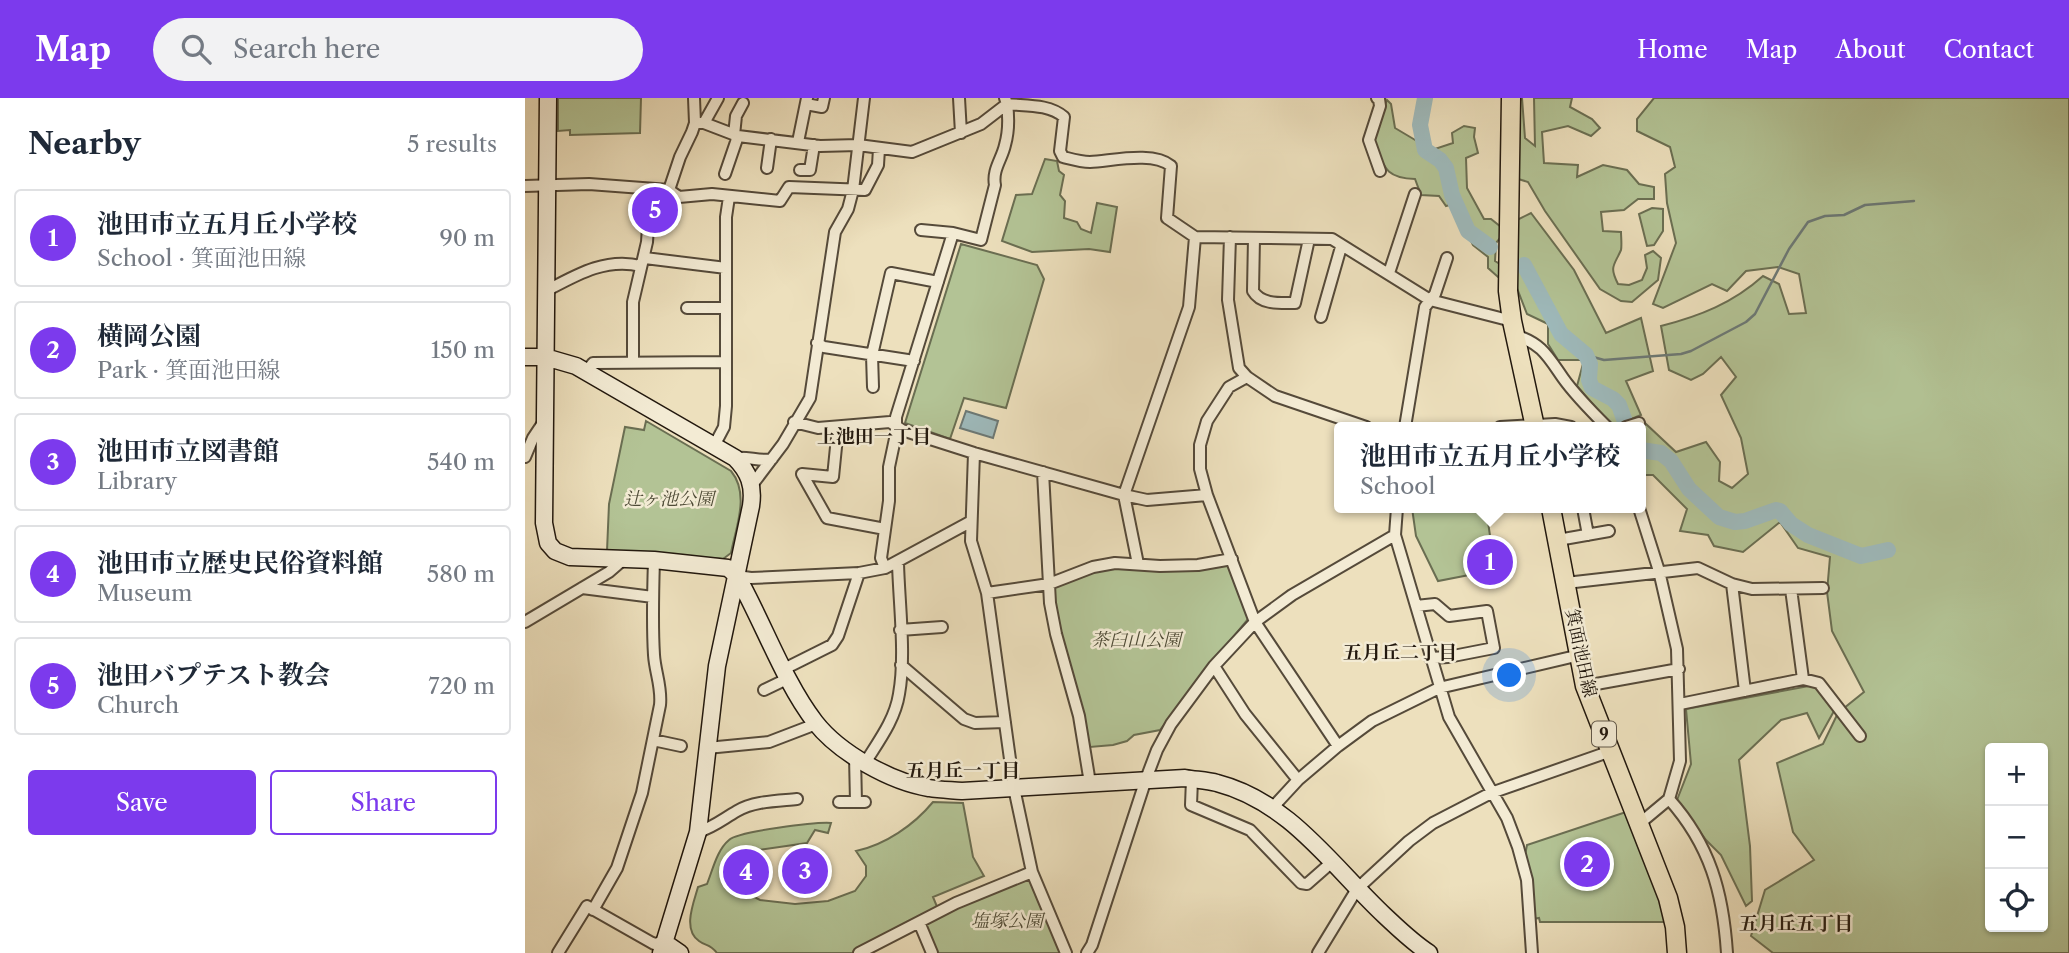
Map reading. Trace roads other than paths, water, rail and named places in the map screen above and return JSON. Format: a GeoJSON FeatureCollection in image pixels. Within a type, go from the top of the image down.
{"type":"FeatureCollection","features":[{"type":"Feature","properties":{"kind":"main road"},"geometry":{"type":"LineString","coordinates":[[1511,98],[1508,291],[1533,422]]}},
{"type":"Feature","properties":{"kind":"main road","name":"箕面池田線"},"geometry":{"type":"LineString","coordinates":[[1552,513],[1585,686],[1668,898],[1675,927],[1677,953]]}},
{"type":"Feature","properties":{"kind":"street"},"geometry":{"type":"LineString","coordinates":[[548,98],[544,523],[548,543],[555,551],[570,557],[655,560],[728,568],[737,576],[816,724],[860,760],[893,777],[928,788],[961,791],[1146,779],[1192,779],[1217,783],[1273,807],[1301,829],[1357,889],[1413,943],[1429,953]]}},
{"type":"Feature","properties":{"kind":"street"},"geometry":{"type":"LineString","coordinates":[[694,98],[699,123]]}},
{"type":"Feature","properties":{"kind":"street"},"geometry":{"type":"LineString","coordinates":[[669,190],[699,123],[718,98]]}},
{"type":"Feature","properties":{"kind":"street"},"geometry":{"type":"LineString","coordinates":[[798,142],[806,101],[822,107],[824,98]]}},
{"type":"Feature","properties":{"kind":"street"},"geometry":{"type":"LineString","coordinates":[[752,485],[772,459],[810,398],[835,232],[848,209],[853,190],[864,98]]}},
{"type":"Feature","properties":{"kind":"street"},"geometry":{"type":"LineString","coordinates":[[959,98],[961,133]]}},
{"type":"Feature","properties":{"kind":"street"},"geometry":{"type":"LineString","coordinates":[[1377,98],[1380,106],[1369,141],[1380,171]]}},
{"type":"Feature","properties":{"kind":"street"},"geometry":{"type":"LineString","coordinates":[[699,123],[736,135],[814,145],[858,145],[912,152],[981,124],[1006,101],[1044,103],[1064,117],[1060,151],[1063,157],[1088,162],[1119,158],[1164,160],[1171,166],[1167,218],[1195,237],[1332,239],[1430,300],[1513,328],[1531,340],[1552,359],[1563,379],[1602,422]]}},
{"type":"Feature","properties":{"kind":"street"},"geometry":{"type":"LineString","coordinates":[[921,230],[953,233],[981,240],[995,185],[994,178],[1005,149],[1009,124],[1006,101]]}},
{"type":"Feature","properties":{"kind":"street"},"geometry":{"type":"LineString","coordinates":[[725,174],[736,135],[736,116],[743,103]]}},
{"type":"Feature","properties":{"kind":"street"},"geometry":{"type":"LineString","coordinates":[[767,168],[771,139]]}},
{"type":"Feature","properties":{"kind":"street"},"geometry":{"type":"LineString","coordinates":[[800,170],[810,170],[814,145]]}},
{"type":"Feature","properties":{"kind":"street"},"geometry":{"type":"LineString","coordinates":[[525,186],[589,184],[669,190],[679,197],[712,194],[780,201],[789,187],[865,190],[878,165],[879,149]]}},
{"type":"Feature","properties":{"kind":"street"},"geometry":{"type":"LineString","coordinates":[[633,362],[633,302],[648,227],[640,202],[641,188]]}},
{"type":"Feature","properties":{"kind":"street"},"geometry":{"type":"LineString","coordinates":[[1389,273],[1415,194]]}},
{"type":"Feature","properties":{"kind":"street"},"geometry":{"type":"LineString","coordinates":[[714,446],[724,427],[729,197]]}},
{"type":"Feature","properties":{"kind":"street"},"geometry":{"type":"LineString","coordinates":[[885,568],[881,558],[896,417],[953,233]]}},
{"type":"Feature","properties":{"kind":"street"},"geometry":{"type":"LineString","coordinates":[[1138,564],[1124,495],[1189,307],[1195,237]]}},
{"type":"Feature","properties":{"kind":"street"},"geometry":{"type":"LineString","coordinates":[[1230,237],[1228,300],[1239,368],[1247,377],[1275,396],[1351,422]]}},
{"type":"Feature","properties":{"kind":"street"},"geometry":{"type":"LineString","coordinates":[[1254,238],[1253,291],[1256,297],[1273,303],[1295,303],[1309,239]]}},
{"type":"Feature","properties":{"kind":"street"},"geometry":{"type":"LineString","coordinates":[[1321,317],[1341,247]]}},
{"type":"Feature","properties":{"kind":"street"},"geometry":{"type":"LineString","coordinates":[[1406,422],[1426,307],[1434,294],[1447,258]]}},
{"type":"Feature","properties":{"kind":"street"},"geometry":{"type":"LineString","coordinates":[[546,291],[579,273],[611,263],[643,262],[726,268]]}},
{"type":"Feature","properties":{"kind":"street"},"geometry":{"type":"LineString","coordinates":[[873,387],[872,355],[891,273],[938,282]]}},
{"type":"Feature","properties":{"kind":"street"},"geometry":{"type":"LineString","coordinates":[[687,308],[726,307]]}},
{"type":"Feature","properties":{"kind":"street"},"geometry":{"type":"LineString","coordinates":[[817,343],[824,347],[914,361]]}},
{"type":"Feature","properties":{"kind":"street"},"geometry":{"type":"LineString","coordinates":[[525,357],[561,360],[586,372],[735,458],[744,466],[752,485],[751,506],[717,666],[698,832],[662,948]]}},
{"type":"Feature","properties":{"kind":"street"},"geometry":{"type":"LineString","coordinates":[[586,372],[593,363],[726,362]]}},
{"type":"Feature","properties":{"kind":"street"},"geometry":{"type":"LineString","coordinates":[[1247,377],[1229,387],[1207,421],[1200,445],[1200,469],[1207,495],[1255,622],[1338,746]]}},
{"type":"Feature","properties":{"kind":"street"},"geometry":{"type":"LineString","coordinates":[[794,422],[818,428],[890,422],[902,430],[974,453],[1124,495],[1147,500],[1207,495]]}},
{"type":"Feature","properties":{"kind":"street"},"geometry":{"type":"LineString","coordinates":[[525,457],[543,423]]}},
{"type":"Feature","properties":{"kind":"street"},"geometry":{"type":"LineString","coordinates":[[838,427],[833,477],[802,474],[827,518],[885,529]]}},
{"type":"Feature","properties":{"kind":"street"},"geometry":{"type":"LineString","coordinates":[[974,453],[971,541],[987,593],[1014,788],[1032,872],[1066,953]]}},
{"type":"Feature","properties":{"kind":"street"},"geometry":{"type":"LineString","coordinates":[[735,458],[745,456],[765,461],[772,459]]}},
{"type":"Feature","properties":{"kind":"street"},"geometry":{"type":"LineString","coordinates":[[1043,472],[1049,584],[1056,634],[1079,716],[1090,783]]}},
{"type":"Feature","properties":{"kind":"street"},"geometry":{"type":"LineString","coordinates":[[1397,513],[1395,535],[1449,718],[1507,818],[1527,880],[1532,953]]}},
{"type":"Feature","properties":{"kind":"street"},"geometry":{"type":"LineString","coordinates":[[1584,513],[1588,535]]}},
{"type":"Feature","properties":{"kind":"street"},"geometry":{"type":"LineString","coordinates":[[1639,824],[1669,799],[1680,761],[1679,669],[1675,633],[1641,513]]}},
{"type":"Feature","properties":{"kind":"street"},"geometry":{"type":"LineString","coordinates":[[737,576],[751,578],[859,573],[885,568],[970,522]]}},
{"type":"Feature","properties":{"kind":"street"},"geometry":{"type":"LineString","coordinates":[[1558,540],[1609,531]]}},
{"type":"Feature","properties":{"kind":"street"},"geometry":{"type":"LineString","coordinates":[[1087,953],[1092,945],[1146,779],[1171,724],[1214,666],[1255,622],[1292,595],[1395,535]]}},
{"type":"Feature","properties":{"kind":"street"},"geometry":{"type":"LineString","coordinates":[[525,622],[609,572],[624,559]]}},
{"type":"Feature","properties":{"kind":"street"},"geometry":{"type":"LineString","coordinates":[[987,593],[1049,584],[1115,563],[1199,565],[1231,559]]}},
{"type":"Feature","properties":{"kind":"street"},"geometry":{"type":"LineString","coordinates":[[593,910],[617,868],[642,793],[653,740],[661,693],[654,662],[655,560]]}},
{"type":"Feature","properties":{"kind":"street"},"geometry":{"type":"LineString","coordinates":[[839,802],[860,802],[860,760],[890,723],[899,695],[901,665],[898,563]]}},
{"type":"Feature","properties":{"kind":"street"},"geometry":{"type":"LineString","coordinates":[[1566,583],[1698,568],[1731,584],[1760,589],[1823,588]]}},
{"type":"Feature","properties":{"kind":"street"},"geometry":{"type":"LineString","coordinates":[[764,690],[832,645],[838,636],[859,573]]}},
{"type":"Feature","properties":{"kind":"street"},"geometry":{"type":"LineString","coordinates":[[1731,584],[1745,691]]}},
{"type":"Feature","properties":{"kind":"street"},"geometry":{"type":"LineString","coordinates":[[582,588],[653,597]]}},
{"type":"Feature","properties":{"kind":"street"},"geometry":{"type":"LineString","coordinates":[[1791,589],[1803,679]]}},
{"type":"Feature","properties":{"kind":"street"},"geometry":{"type":"LineString","coordinates":[[1416,606],[1435,604],[1449,616],[1487,611],[1495,648],[1430,658]]}},
{"type":"Feature","properties":{"kind":"street"},"geometry":{"type":"LineString","coordinates":[[900,630],[942,627]]}},
{"type":"Feature","properties":{"kind":"street"},"geometry":{"type":"LineString","coordinates":[[1273,807],[1338,746],[1372,721],[1439,688],[1580,655]]}},
{"type":"Feature","properties":{"kind":"street"},"geometry":{"type":"LineString","coordinates":[[901,665],[964,719],[975,723],[1005,722]]}},
{"type":"Feature","properties":{"kind":"street"},"geometry":{"type":"LineString","coordinates":[[1214,666],[1245,713],[1299,780]]}},
{"type":"Feature","properties":{"kind":"street"},"geometry":{"type":"LineString","coordinates":[[1585,686],[1679,669]]}},
{"type":"Feature","properties":{"kind":"street"},"geometry":{"type":"LineString","coordinates":[[1680,704],[1803,679],[1819,683],[1860,736]]}},
{"type":"Feature","properties":{"kind":"street"},"geometry":{"type":"LineString","coordinates":[[707,748],[769,742],[816,724]]}},
{"type":"Feature","properties":{"kind":"street"},"geometry":{"type":"LineString","coordinates":[[653,740],[681,746]]}},
{"type":"Feature","properties":{"kind":"street"},"geometry":{"type":"LineString","coordinates":[[1318,953],[1357,889],[1409,841],[1433,823],[1491,793],[1611,751]]}},
{"type":"Feature","properties":{"kind":"street"},"geometry":{"type":"LineString","coordinates":[[1192,779],[1191,805],[1250,830],[1301,883],[1307,884],[1332,862]]}},
{"type":"Feature","properties":{"kind":"street"},"geometry":{"type":"LineString","coordinates":[[698,832],[712,828],[736,811],[752,804],[797,799]]}},
{"type":"Feature","properties":{"kind":"street"},"geometry":{"type":"LineString","coordinates":[[1669,799],[1694,829],[1707,853],[1724,913],[1727,953]]}},
{"type":"Feature","properties":{"kind":"street"},"geometry":{"type":"LineString","coordinates":[[859,953],[988,889],[1032,872]]}},
{"type":"Feature","properties":{"kind":"street"},"geometry":{"type":"LineString","coordinates":[[558,953],[587,906],[654,944],[680,953]]}},
{"type":"Feature","properties":{"kind":"street"},"geometry":{"type":"LineString","coordinates":[[919,922],[932,953]]}},
{"type":"Feature","properties":{"kind":"water"},"geometry":{"type":"Polygon","coordinates":[[[966,411],[998,421],[993,438],[960,428],[966,411]]]}},
{"type":"Feature","properties":{"kind":"waterway"},"geometry":{"type":"LineString","coordinates":[[1425,98],[1420,125],[1425,150],[1440,160],[1446,168],[1452,195],[1468,231],[1490,247]]}},
{"type":"Feature","properties":{"kind":"waterway"},"geometry":{"type":"LineString","coordinates":[[1586,355],[1604,360],[1691,351],[1746,322],[1755,314],[1789,249],[1808,222],[1825,216],[1844,215],[1865,205],[1914,201]]}},
{"type":"Feature","properties":{"kind":"waterway"},"geometry":{"type":"LineString","coordinates":[[1524,265],[1561,334],[1586,355],[1590,364],[1589,380],[1592,388],[1619,405],[1625,422]]}},
{"type":"Feature","properties":{"kind":"waterway"},"geometry":{"type":"LineString","coordinates":[[1646,451],[1661,453],[1671,461],[1689,489],[1719,517],[1735,522],[1745,521],[1776,510],[1808,535],[1861,556],[1888,550]]}},
{"type":"Feature","properties":{"kind":"place","name":"池田バプテスト教会"},"geometry":{"type":"Point","coordinates":[655,210]}},
{"type":"Feature","properties":{"kind":"place","name":"池田市立五月丘小学校"},"geometry":{"type":"Point","coordinates":[1490,562]}},
{"type":"Feature","properties":{"kind":"place","name":"横岡公園"},"geometry":{"type":"Point","coordinates":[1587,864]}},
{"type":"Feature","properties":{"kind":"place","name":"池田市立図書館"},"geometry":{"type":"Point","coordinates":[805,871]}},
{"type":"Feature","properties":{"kind":"place","name":"池田市立歴史民俗資料館"},"geometry":{"type":"Point","coordinates":[746,872]}},
{"type":"Feature","properties":{"kind":"district","name":"上池田一丁目"},"geometry":{"type":"Point","coordinates":[874,436]}},
{"type":"Feature","properties":{"kind":"district","name":"五月丘二丁目"},"geometry":{"type":"Point","coordinates":[1400,652]}},
{"type":"Feature","properties":{"kind":"district","name":"五月丘一丁目"},"geometry":{"type":"Point","coordinates":[963,770]}},
{"type":"Feature","properties":{"kind":"district","name":"五月丘五丁目"},"geometry":{"type":"Point","coordinates":[1796,923]}},
{"type":"Feature","properties":{"kind":"park label","name":"辻ヶ池公園"},"geometry":{"type":"Point","coordinates":[669,499]}},
{"type":"Feature","properties":{"kind":"park label","name":"茶臼山公園"},"geometry":{"type":"Point","coordinates":[1136,640]}},
{"type":"Feature","properties":{"kind":"park label","name":"塩塚公園"},"geometry":{"type":"Point","coordinates":[1007,921]}}]}
